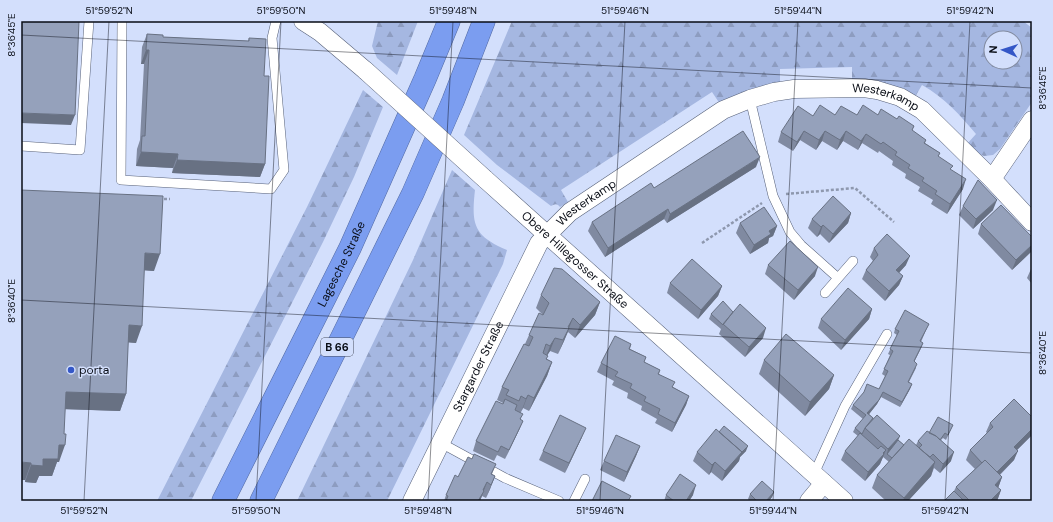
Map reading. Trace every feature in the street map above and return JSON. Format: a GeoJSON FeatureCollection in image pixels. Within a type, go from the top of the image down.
{"type":"FeatureCollection","features":[{"type":"Feature","properties":{"kind":"highway","name":"Lagesche Straße"},"geometry":{"type":"LineString","coordinates":[[223,501],[350,248],[449,21]]}},
{"type":"Feature","properties":{"kind":"highway","name":"B 66"},"geometry":{"type":"LineString","coordinates":[[261,501],[413,193],[453,101],[484,21]]}},
{"type":"Feature","properties":{"kind":"street","name":"Obere Hillegosser Straße"},"geometry":{"type":"LineString","coordinates":[[304,21],[320,32],[366,71],[844,501]]}},
{"type":"Feature","properties":{"kind":"street","name":"Westerkamp"},"geometry":{"type":"LineString","coordinates":[[546,234],[570,212],[723,110],[750,99],[774,92],[811,88],[864,88],[900,97],[922,110],[992,179],[1032,222]]}},
{"type":"Feature","properties":{"kind":"street"},"geometry":{"type":"LineString","coordinates":[[992,179],[1032,120]]}},
{"type":"Feature","properties":{"kind":"street","name":"Stargarder Straße"},"geometry":{"type":"LineString","coordinates":[[412,501],[532,256],[546,234]]}},
{"type":"Feature","properties":{"kind":"street"},"geometry":{"type":"LineString","coordinates":[[809,501],[819,479]]}},
{"type":"Feature","properties":{"kind":"lane"},"geometry":{"type":"LineString","coordinates":[[21,146],[80,150],[89,21]]}},
{"type":"Feature","properties":{"kind":"lane"},"geometry":{"type":"LineString","coordinates":[[122,21],[121,180],[271,189],[284,170],[272,38],[276,21]]}},
{"type":"Feature","properties":{"kind":"lane"},"geometry":{"type":"LineString","coordinates":[[750,99],[773,196],[790,232],[801,246],[838,278]]}},
{"type":"Feature","properties":{"kind":"lane"},"geometry":{"type":"LineString","coordinates":[[824,293],[852,261]]}},
{"type":"Feature","properties":{"kind":"lane"},"geometry":{"type":"LineString","coordinates":[[819,479],[845,406],[887,334]]}},
{"type":"Feature","properties":{"kind":"lane"},"geometry":{"type":"LineString","coordinates":[[441,443],[505,478],[559,501]]}},
{"type":"Feature","properties":{"kind":"lane"},"geometry":{"type":"LineString","coordinates":[[574,501],[585,480]]}},
{"type":"Feature","properties":{"kind":"path"},"geometry":{"type":"LineString","coordinates":[[702,243],[773,196],[855,188],[894,222]]}},
{"type":"Feature","properties":{"kind":"path"},"geometry":{"type":"LineString","coordinates":[[154,198],[170,199]]}},
{"type":"Feature","properties":{"kind":"green space"},"geometry":{"type":"Polygon","coordinates":[[[378,21],[418,21],[397,75],[377,58],[372,46],[378,21]]]}},
{"type":"Feature","properties":{"kind":"green space"},"geometry":{"type":"Polygon","coordinates":[[[512,21],[1023,21],[1032,28],[1032,102],[1000,149],[993,155],[984,156],[979,154],[967,144],[976,134],[952,107],[938,95],[922,85],[915,97],[852,80],[852,67],[780,69],[780,82],[720,104],[712,92],[561,190],[568,202],[560,207],[556,204],[551,206],[497,165],[464,135],[512,21]]]}},
{"type":"Feature","properties":{"kind":"green space"},"geometry":{"type":"Polygon","coordinates":[[[363,90],[383,107],[354,177],[323,242],[191,501],[157,501],[307,207],[363,90]]]}},
{"type":"Feature","properties":{"kind":"green space"},"geometry":{"type":"Polygon","coordinates":[[[452,170],[475,190],[474,212],[477,228],[488,240],[507,250],[503,264],[387,501],[297,501],[413,260],[452,170]]]}},
{"type":"Feature","properties":{"kind":"building"},"geometry":{"type":"Polygon","coordinates":[[[21,21],[79,21],[75,115],[21,113],[21,21]]]}},
{"type":"Feature","properties":{"kind":"building"},"geometry":{"type":"Polygon","coordinates":[[[147,34],[163,35],[163,37],[249,41],[249,38],[266,39],[264,76],[269,76],[265,164],[177,160],[178,154],[141,152],[142,136],[145,136],[149,50],[146,50],[147,34]]]}},
{"type":"Feature","properties":{"kind":"building"},"geometry":{"type":"Polygon","coordinates":[[[820,105],[835,115],[841,106],[857,115],[863,105],[878,115],[881,109],[897,119],[899,116],[914,126],[912,130],[926,140],[924,143],[940,153],[938,156],[953,166],[950,169],[966,179],[950,204],[935,194],[937,191],[922,181],[924,178],[908,168],[910,165],[895,155],[897,152],[883,142],[881,144],[866,134],[861,141],[846,131],[840,140],[825,131],[819,140],[804,131],[797,142],[781,132],[798,106],[813,116],[820,105]]]}},
{"type":"Feature","properties":{"kind":"building"},"geometry":{"type":"Polygon","coordinates":[[[743,131],[760,157],[670,214],[668,209],[608,248],[592,222],[651,183],[654,188],[743,131]]]}},
{"type":"Feature","properties":{"kind":"building"},"geometry":{"type":"Polygon","coordinates":[[[978,180],[997,200],[976,219],[963,206],[978,180]]]}},
{"type":"Feature","properties":{"kind":"building","name":"porta"},"geometry":{"type":"Polygon","coordinates":[[[21,190],[163,196],[160,254],[145,253],[142,326],[129,325],[126,394],[66,392],[64,434],[66,434],[65,445],[59,445],[58,459],[43,459],[43,466],[21,462],[21,190]]]}},
{"type":"Feature","properties":{"kind":"building"},"geometry":{"type":"Polygon","coordinates":[[[833,196],[851,213],[833,234],[823,225],[821,227],[812,219],[833,196]]]}},
{"type":"Feature","properties":{"kind":"building"},"geometry":{"type":"Polygon","coordinates":[[[1001,205],[1032,237],[1032,245],[1016,260],[981,224],[1001,205]]]}},
{"type":"Feature","properties":{"kind":"building"},"geometry":{"type":"Polygon","coordinates":[[[764,207],[777,226],[769,231],[771,234],[754,245],[740,223],[764,207]]]}},
{"type":"Feature","properties":{"kind":"building"},"geometry":{"type":"Polygon","coordinates":[[[887,234],[910,256],[896,270],[903,276],[889,291],[866,270],[878,255],[874,248],[887,234]]]}},
{"type":"Feature","properties":{"kind":"building"},"geometry":{"type":"Polygon","coordinates":[[[790,241],[818,267],[798,290],[768,265],[790,241]]]}},
{"type":"Feature","properties":{"kind":"building"},"geometry":{"type":"Polygon","coordinates":[[[692,259],[722,286],[701,310],[670,283],[692,259]]]}},
{"type":"Feature","properties":{"kind":"building"},"geometry":{"type":"Polygon","coordinates":[[[554,268],[562,269],[600,302],[580,325],[573,318],[563,340],[555,338],[550,346],[546,344],[543,353],[548,356],[546,359],[552,362],[534,398],[528,395],[526,399],[521,396],[519,401],[506,395],[509,390],[502,387],[524,344],[529,346],[533,337],[529,335],[539,313],[543,315],[549,303],[541,295],[554,268]]]}},
{"type":"Feature","properties":{"kind":"building"},"geometry":{"type":"Polygon","coordinates":[[[848,288],[872,309],[845,340],[821,319],[848,288]]]}},
{"type":"Feature","properties":{"kind":"building"},"geometry":{"type":"Polygon","coordinates":[[[723,301],[733,312],[723,325],[711,314],[723,301]]]}},
{"type":"Feature","properties":{"kind":"building"},"geometry":{"type":"Polygon","coordinates":[[[740,304],[766,328],[749,347],[723,324],[740,304]]]}},
{"type":"Feature","properties":{"kind":"building"},"geometry":{"type":"Polygon","coordinates":[[[905,310],[929,324],[920,341],[923,343],[914,361],[917,364],[908,382],[912,384],[902,402],[883,392],[879,400],[867,413],[873,418],[862,434],[855,428],[866,415],[853,405],[864,392],[867,384],[879,389],[888,371],[884,369],[893,351],[890,349],[899,331],[895,329],[905,310]]]}},
{"type":"Feature","properties":{"kind":"building"},"geometry":{"type":"Polygon","coordinates":[[[786,334],[834,375],[810,402],[764,360],[786,334]]]}},
{"type":"Feature","properties":{"kind":"building"},"geometry":{"type":"Polygon","coordinates":[[[615,336],[631,344],[629,349],[646,357],[644,362],[660,370],[658,374],[675,382],[672,387],[689,396],[675,423],[658,414],[660,409],[644,401],[646,397],[630,388],[632,384],[615,376],[618,372],[601,363],[615,336]]]}},
{"type":"Feature","properties":{"kind":"building"},"geometry":{"type":"Polygon","coordinates":[[[505,399],[517,405],[515,410],[523,414],[520,419],[523,421],[509,450],[501,446],[498,452],[476,441],[496,401],[503,404],[505,399]]]}},
{"type":"Feature","properties":{"kind":"building"},"geometry":{"type":"Polygon","coordinates":[[[1014,399],[1032,417],[1032,429],[1014,447],[1018,451],[997,472],[985,460],[982,463],[970,450],[993,427],[990,423],[1014,399]]]}},
{"type":"Feature","properties":{"kind":"building"},"geometry":{"type":"Polygon","coordinates":[[[560,415],[586,428],[569,463],[543,451],[560,415]]]}},
{"type":"Feature","properties":{"kind":"building"},"geometry":{"type":"Polygon","coordinates":[[[877,415],[900,436],[888,449],[865,428],[877,415]]]}},
{"type":"Feature","properties":{"kind":"building"},"geometry":{"type":"Polygon","coordinates":[[[938,417],[953,425],[948,435],[945,433],[940,440],[936,436],[929,433],[938,417]]]}},
{"type":"Feature","properties":{"kind":"building"},"geometry":{"type":"Polygon","coordinates":[[[724,426],[748,446],[742,452],[719,432],[724,426]]]}},
{"type":"Feature","properties":{"kind":"building"},"geometry":{"type":"Polygon","coordinates":[[[716,429],[742,452],[725,471],[715,462],[712,465],[697,452],[716,429]]]}},
{"type":"Feature","properties":{"kind":"building"},"geometry":{"type":"Polygon","coordinates":[[[927,431],[936,436],[954,452],[943,464],[933,454],[930,457],[919,448],[922,445],[918,441],[927,431]]]}},
{"type":"Feature","properties":{"kind":"building"},"geometry":{"type":"Polygon","coordinates":[[[860,433],[878,449],[881,446],[886,450],[868,472],[845,451],[860,433]]]}},
{"type":"Feature","properties":{"kind":"building"},"geometry":{"type":"Polygon","coordinates":[[[616,435],[640,446],[627,472],[604,461],[616,435]]]}},
{"type":"Feature","properties":{"kind":"building"},"geometry":{"type":"Polygon","coordinates":[[[909,439],[935,462],[904,498],[877,475],[909,439]]]}},
{"type":"Feature","properties":{"kind":"building"},"geometry":{"type":"Polygon","coordinates":[[[898,440],[904,445],[892,458],[887,454],[898,440]]]}},
{"type":"Feature","properties":{"kind":"building"},"geometry":{"type":"Polygon","coordinates":[[[474,454],[496,464],[491,474],[495,476],[491,485],[487,482],[478,501],[446,501],[448,496],[446,495],[455,475],[458,477],[468,457],[472,459],[474,454]]]}},
{"type":"Feature","properties":{"kind":"building"},"geometry":{"type":"Polygon","coordinates":[[[985,460],[1002,477],[995,485],[1001,490],[990,501],[970,501],[956,487],[985,460]]]}},
{"type":"Feature","properties":{"kind":"building"},"geometry":{"type":"Polygon","coordinates":[[[680,474],[696,485],[686,501],[674,501],[666,495],[680,474]]]}},
{"type":"Feature","properties":{"kind":"building"},"geometry":{"type":"Polygon","coordinates":[[[602,481],[631,496],[628,501],[592,501],[602,481]]]}},
{"type":"Feature","properties":{"kind":"building"},"geometry":{"type":"Polygon","coordinates":[[[762,481],[774,492],[766,501],[757,501],[750,494],[762,481]]]}},
{"type":"Feature","properties":{"kind":"building"},"geometry":{"type":"Polygon","coordinates":[[[954,491],[964,501],[944,501],[954,491]]]}},
{"type":"Feature","properties":{"kind":"place","name":"porta"},"geometry":{"type":"Point","coordinates":[71,370]}}]}
